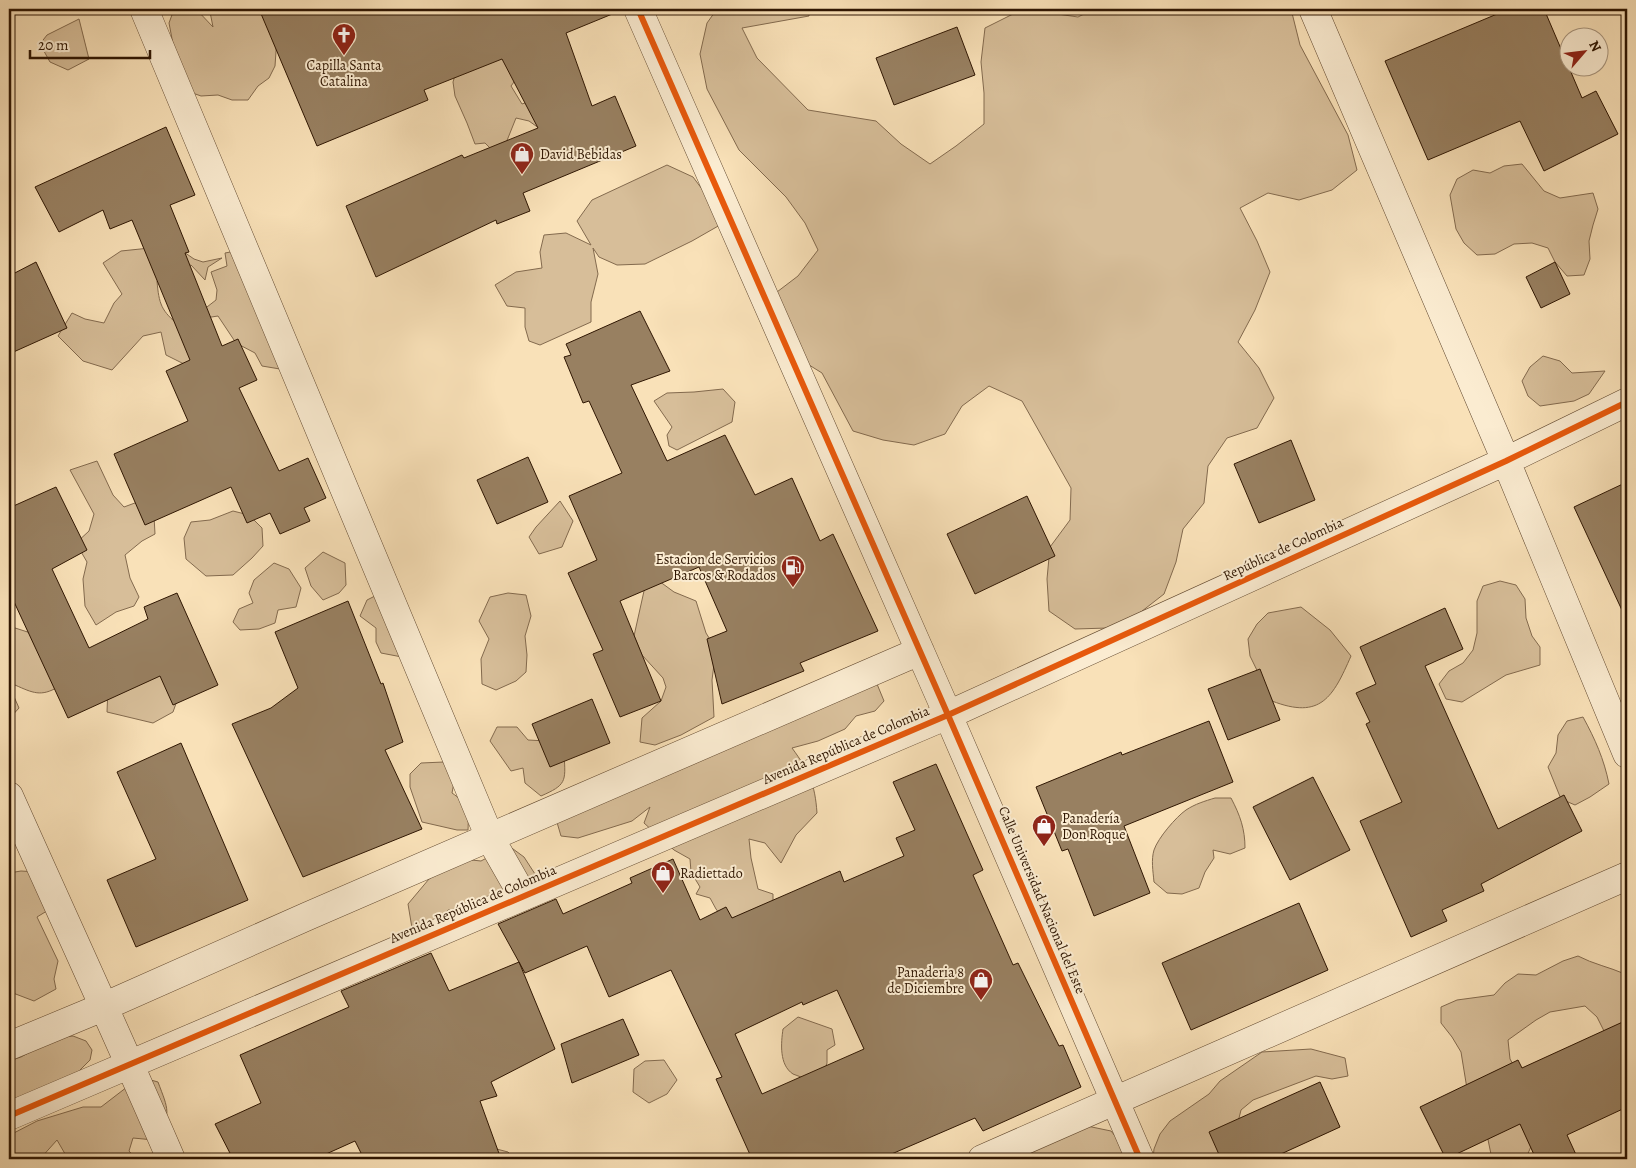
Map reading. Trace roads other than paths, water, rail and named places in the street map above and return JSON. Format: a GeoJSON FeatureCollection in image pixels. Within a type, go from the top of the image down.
{"type":"FeatureCollection","features":[{"type":"Feature","properties":{"kind":"street"},"geometry":{"type":"LineString","coordinates":[[144,9],[490,838],[522,896]]}},
{"type":"Feature","properties":{"kind":"street","name":"Calle Universidad Nacional del Este"},"geometry":{"type":"LineString","coordinates":[[638,9],[948,715],[1140,1159]]}},
{"type":"Feature","properties":{"kind":"street"},"geometry":{"type":"LineString","coordinates":[[1314,9],[1506,461],[1627,754]]}},
{"type":"Feature","properties":{"kind":"street","name":"República de Colombia"},"geometry":{"type":"LineString","coordinates":[[948,715],[1506,461],[1627,402]]}},
{"type":"Feature","properties":{"kind":"street"},"geometry":{"type":"LineString","coordinates":[[9,1046],[103,1007],[920,651]]}},
{"type":"Feature","properties":{"kind":"street","name":"Avenida República de Colombia"},"geometry":{"type":"LineString","coordinates":[[9,1116],[948,715]]}},
{"type":"Feature","properties":{"kind":"street"},"geometry":{"type":"LineString","coordinates":[[9,796],[171,1159]]}},
{"type":"Feature","properties":{"kind":"street"},"geometry":{"type":"LineString","coordinates":[[982,1159],[1627,876]]}},
{"type":"Feature","properties":{"kind":"place","name":"Capilla Santa Catalina"},"geometry":{"type":"Point","coordinates":[344,56]}},
{"type":"Feature","properties":{"kind":"place","name":"David Bebidas"},"geometry":{"type":"Point","coordinates":[522,175]}},
{"type":"Feature","properties":{"kind":"place","name":"Estacion de Servicios Barcos & Rodados"},"geometry":{"type":"Point","coordinates":[793,588]}},
{"type":"Feature","properties":{"kind":"place","name":"Panadería Don Roque"},"geometry":{"type":"Point","coordinates":[1044,847]}},
{"type":"Feature","properties":{"kind":"place","name":"Radiettado"},"geometry":{"type":"Point","coordinates":[663,894]}},
{"type":"Feature","properties":{"kind":"place","name":"Panaderia 8 de Diciembre"},"geometry":{"type":"Point","coordinates":[981,1001]}}]}
